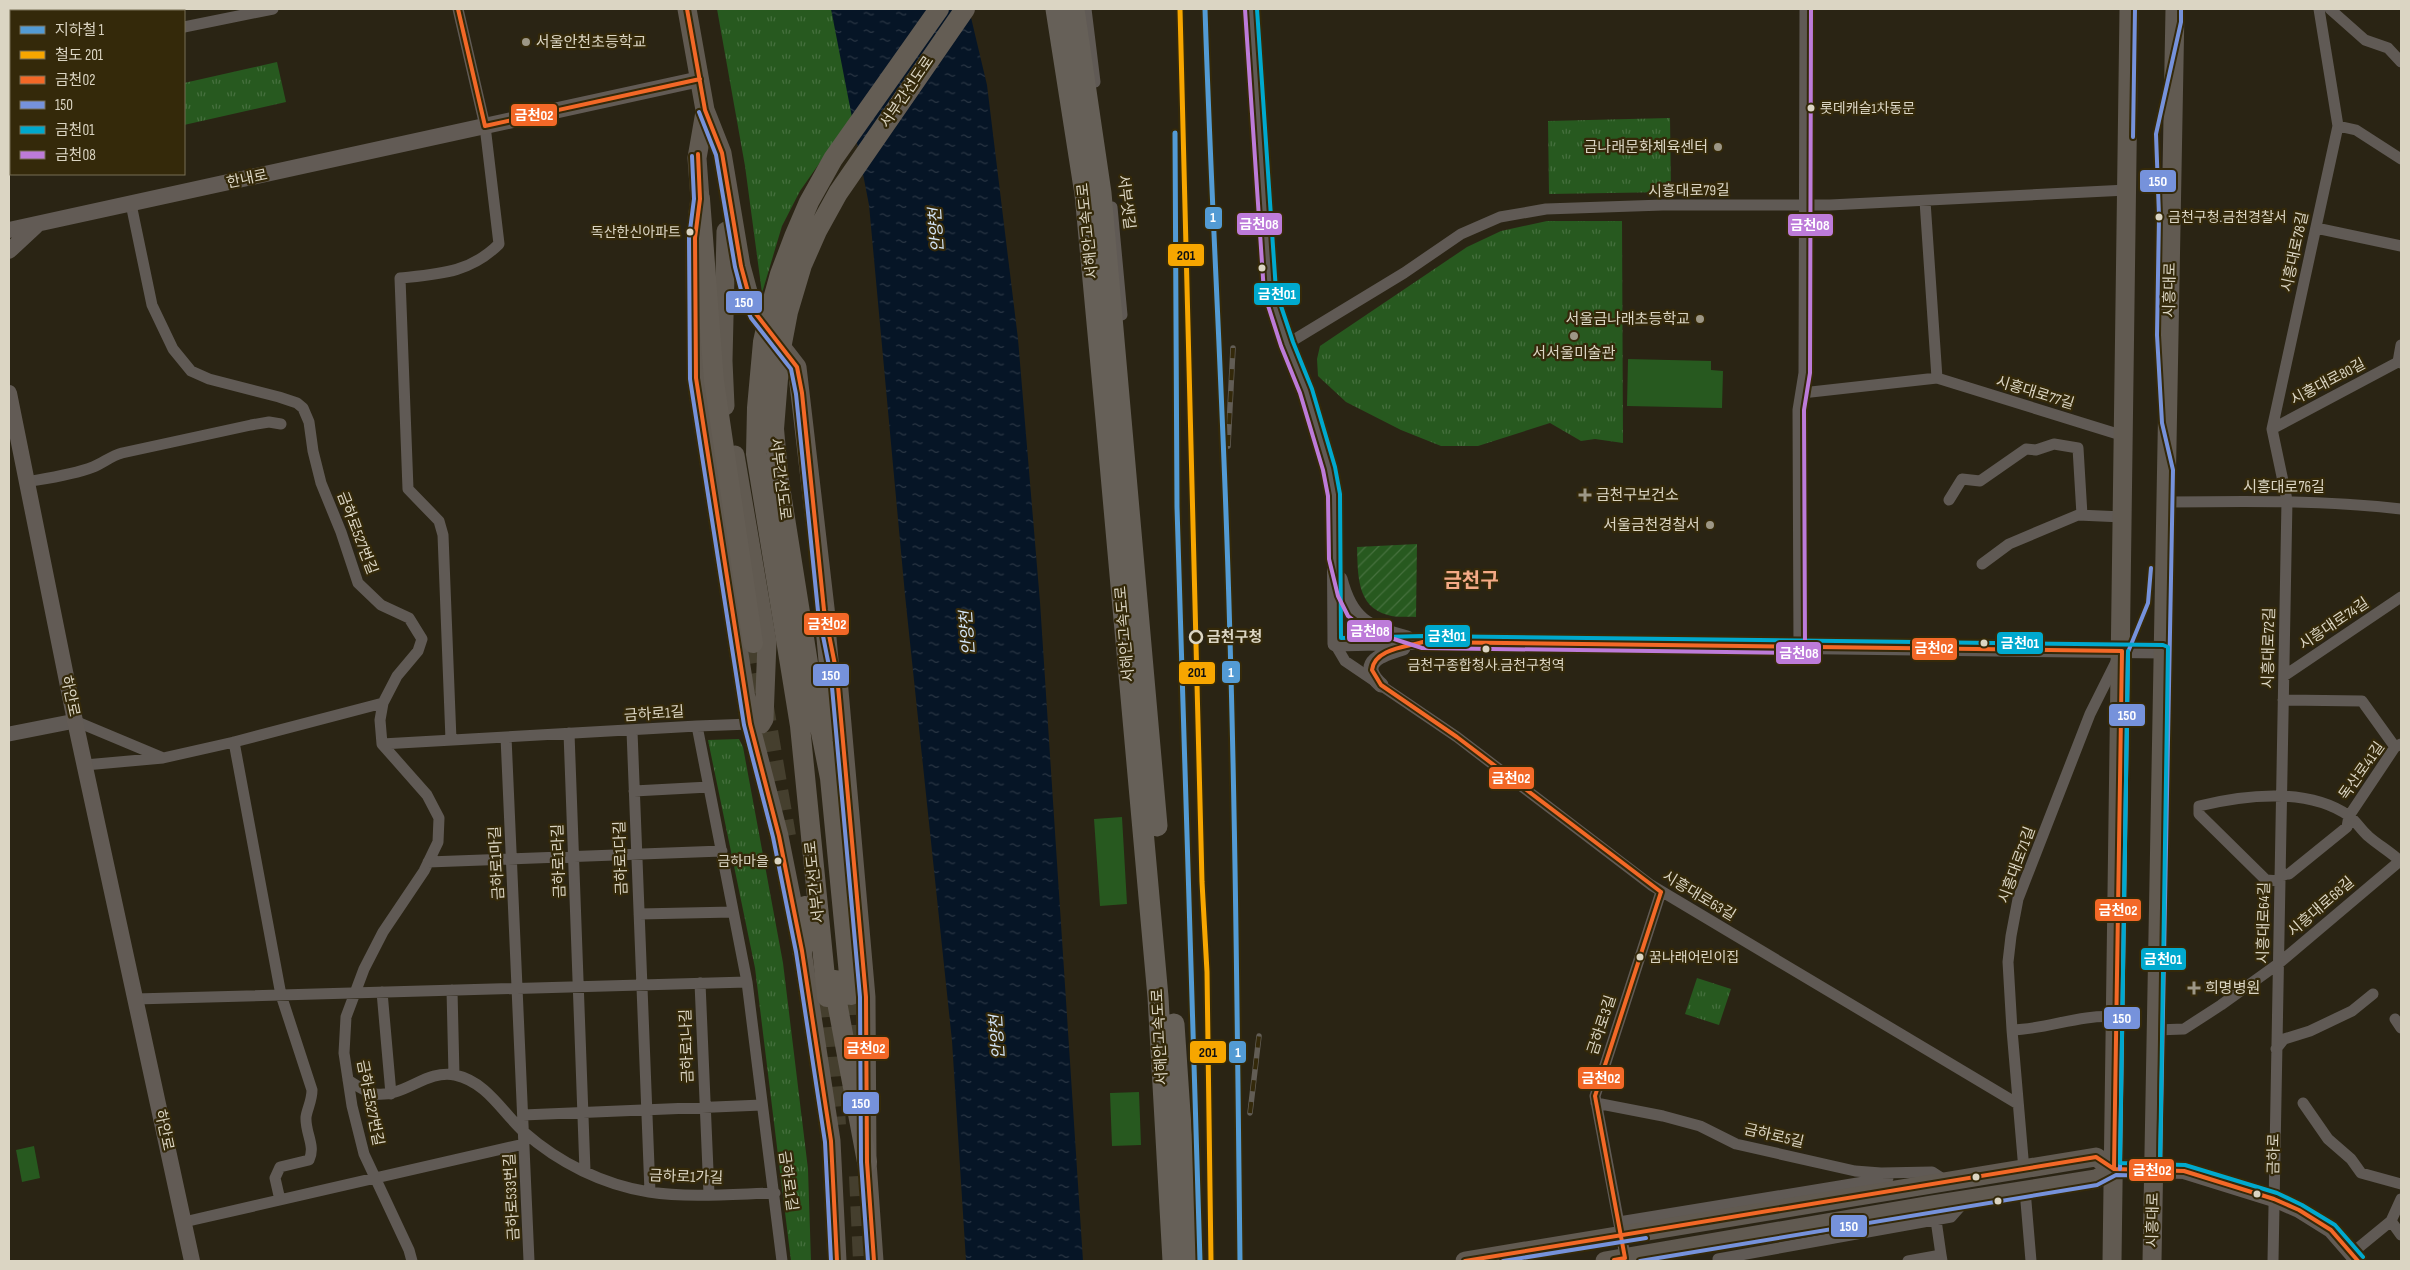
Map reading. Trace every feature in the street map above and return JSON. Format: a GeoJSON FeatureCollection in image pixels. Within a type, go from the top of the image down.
{"type":"FeatureCollection","features":[{"type":"Feature","properties":{"kind":"highway","name":"서부간선도로"},"geometry":{"type":"LineString","coordinates":[[827,998],[800,726],[756,454],[757,408],[763,342],[770,310],[794,237],[809,202],[833,159],[939,9]]}},
{"type":"Feature","properties":{"kind":"highway","name":"서부간선도로"},"geometry":{"type":"LineString","coordinates":[[851,995],[830,778],[811,682],[778,474],[774,429],[780,354],[788,312],[802,265],[817,231],[838,193],[965,9]]}},
{"type":"Feature","properties":{"kind":"highway","name":"서해안고속도로"},"geometry":{"type":"LineString","coordinates":[[1056,9],[1093,194],[1158,997],[1173,1261]]}},
{"type":"Feature","properties":{"kind":"highway","name":"서해안고속도로"},"geometry":{"type":"LineString","coordinates":[[1074,9],[1172,997],[1190,1261]]}},
{"type":"Feature","properties":{"kind":"highway"},"geometry":{"type":"LineString","coordinates":[[700,199],[714,381],[753,643]]}},
{"type":"Feature","properties":{"kind":"highway"},"geometry":{"type":"LineString","coordinates":[[824,610],[830,677],[830,778]]}},
{"type":"Feature","properties":{"kind":"highway"},"geometry":{"type":"LineString","coordinates":[[791,678],[790,732],[807,930],[802,951]]}},
{"type":"Feature","properties":{"kind":"highway"},"geometry":{"type":"LineString","coordinates":[[811,682],[813,744],[837,1002],[867,1162]]}},
{"type":"Feature","properties":{"kind":"main road"},"geometry":{"type":"LineString","coordinates":[[686,9],[706,110],[722,153],[727,191],[750,303],[756,314],[797,367],[802,393],[824,610],[837,675],[866,996],[867,1162],[874,1261]]}},
{"type":"Feature","properties":{"kind":"main road"},"geometry":{"type":"LineString","coordinates":[[2112,1261],[2122,651],[2129,9]]}},
{"type":"Feature","properties":{"kind":"main road","name":"시흥대로"},"geometry":{"type":"LineString","coordinates":[[2152,1261],[2175,9]]}},
{"type":"Feature","properties":{"kind":"main road","name":"한내로"},"geometry":{"type":"LineString","coordinates":[[9,230],[700,79]]}},
{"type":"Feature","properties":{"kind":"main road"},"geometry":{"type":"LineString","coordinates":[[706,110],[697,158],[700,199],[695,238],[696,378],[750,724],[779,836],[802,951],[831,1141],[838,1261]]}},
{"type":"Feature","properties":{"kind":"main road"},"geometry":{"type":"LineString","coordinates":[[727,191],[725,403],[767,642],[764,719],[761,724],[750,724]]}},
{"type":"Feature","properties":{"kind":"main road"},"geometry":{"type":"LineString","coordinates":[[9,251],[38,224]]}},
{"type":"Feature","properties":{"kind":"main road","name":"하안로"},"geometry":{"type":"LineString","coordinates":[[9,393],[75,720],[192,1261]]}},
{"type":"Feature","properties":{"kind":"main road","name":"금하로"},"geometry":{"type":"LineString","coordinates":[[1465,1261],[1620,1229],[1948,1182],[2096,1158],[2114,1169],[2184,1170],[2274,1198],[2331,1230],[2355,1257]]}},
{"type":"Feature","properties":{"kind":"main road","name":"금하로"},"geometry":{"type":"LineString","coordinates":[[1605,1261],[1626,1260],[1968,1199],[2096,1179],[2114,1169]]}},
{"type":"Feature","properties":{"kind":"street"},"geometry":{"type":"LineString","coordinates":[[185,27],[273,9]]}},
{"type":"Feature","properties":{"kind":"street"},"geometry":{"type":"LineString","coordinates":[[451,740],[442,536],[438,521],[408,489],[400,278],[452,272],[486,257],[498,244],[485,126],[458,9]]}},
{"type":"Feature","properties":{"kind":"street","name":"서부샛길"},"geometry":{"type":"LineString","coordinates":[[1086,9],[1115,230],[1132,429]]}},
{"type":"Feature","properties":{"kind":"street"},"geometry":{"type":"LineString","coordinates":[[1250,9],[1267,268],[1275,312],[1306,391],[1331,478],[1334,495],[1335,644],[1423,642],[2163,651]]}},
{"type":"Feature","properties":{"kind":"street"},"geometry":{"type":"LineString","coordinates":[[1799,647],[1798,410],[1802,393],[1805,9]]}},
{"type":"Feature","properties":{"kind":"street","name":"시흥대로78길"},"geometry":{"type":"LineString","coordinates":[[2287,500],[2272,429],[2338,126],[2319,9]]}},
{"type":"Feature","properties":{"kind":"street"},"geometry":{"type":"LineString","coordinates":[[2330,9],[2365,40],[2388,48],[2401,62]]}},
{"type":"Feature","properties":{"kind":"street"},"geometry":{"type":"LineString","coordinates":[[2342,19],[2349,9]]}},
{"type":"Feature","properties":{"kind":"street"},"geometry":{"type":"LineString","coordinates":[[2338,126],[2356,130],[2401,159]]}},
{"type":"Feature","properties":{"kind":"street","name":"시흥대로79길"},"geometry":{"type":"LineString","coordinates":[[1287,344],[1404,273],[1461,234],[1500,217],[1546,210],[1665,205],[1804,205],[1925,201],[2127,190]]}},
{"type":"Feature","properties":{"kind":"street"},"geometry":{"type":"LineString","coordinates":[[1925,201],[1937,378]]}},
{"type":"Feature","properties":{"kind":"street","name":"금하로527번길"},"geometry":{"type":"LineString","coordinates":[[131,204],[152,305],[173,349],[191,371],[209,379],[279,397],[297,403],[303,408],[309,422],[313,451],[321,483],[341,532],[358,583],[381,606],[409,618],[422,639],[418,652],[397,676],[382,703],[380,720],[382,744],[427,795],[439,818],[438,842],[428,862],[383,932],[354,993],[346,1017],[344,1053],[352,1106],[364,1154],[409,1250],[412,1261]]}},
{"type":"Feature","properties":{"kind":"street"},"geometry":{"type":"LineString","coordinates":[[2316,228],[2401,246]]}},
{"type":"Feature","properties":{"kind":"street","name":"시흥대로80길"},"geometry":{"type":"LineString","coordinates":[[2272,429],[2400,362],[2401,346]]}},
{"type":"Feature","properties":{"kind":"street","name":"시흥대로77길"},"geometry":{"type":"LineString","coordinates":[[1802,393],[1937,378],[2124,436]]}},
{"type":"Feature","properties":{"kind":"street"},"geometry":{"type":"LineString","coordinates":[[26,482],[96,466],[109,457],[122,453],[251,425],[269,422],[281,424]]}},
{"type":"Feature","properties":{"kind":"street"},"geometry":{"type":"LineString","coordinates":[[1950,500],[1962,479],[1980,481],[2026,449],[2036,450],[2054,444],[2078,448],[2082,515]]}},
{"type":"Feature","properties":{"kind":"street","name":"시흥대로76길"},"geometry":{"type":"LineString","coordinates":[[2167,502],[2287,500],[2343,502],[2401,509]]}},
{"type":"Feature","properties":{"kind":"street","name":"시흥대로72길"},"geometry":{"type":"LineString","coordinates":[[2281,797],[2287,500]]}},
{"type":"Feature","properties":{"kind":"street"},"geometry":{"type":"LineString","coordinates":[[1982,564],[2009,544],[2082,515],[2123,517]]}},
{"type":"Feature","properties":{"kind":"street"},"geometry":{"type":"LineString","coordinates":[[1335,558],[1344,594],[1353,612],[1360,620],[1376,629],[1423,642]]}},
{"type":"Feature","properties":{"kind":"street","name":"시흥대로74길"},"geometry":{"type":"LineString","coordinates":[[2284,676],[2401,597]]}},
{"type":"Feature","properties":{"kind":"street"},"geometry":{"type":"LineString","coordinates":[[1381,685],[1374,678],[1371,669],[1380,655],[1423,642]]}},
{"type":"Feature","properties":{"kind":"street","name":"시흥대로63길"},"geometry":{"type":"LineString","coordinates":[[1335,644],[1345,661],[1457,737],[1661,892],[2018,1104]]}},
{"type":"Feature","properties":{"kind":"street","name":"시흥대로71길"},"geometry":{"type":"LineString","coordinates":[[2018,1104],[2008,962],[2018,899],[2090,714],[2122,651]]}},
{"type":"Feature","properties":{"kind":"street"},"geometry":{"type":"LineString","coordinates":[[2283,700],[2362,701],[2398,746]]}},
{"type":"Feature","properties":{"kind":"street"},"geometry":{"type":"LineString","coordinates":[[85,765],[163,758],[234,742],[382,703]]}},
{"type":"Feature","properties":{"kind":"street"},"geometry":{"type":"LineString","coordinates":[[9,734],[75,720],[163,758]]}},
{"type":"Feature","properties":{"kind":"street"},"geometry":{"type":"LineString","coordinates":[[697,726],[750,724]]}},
{"type":"Feature","properties":{"kind":"street","name":"금하로1길"},"geometry":{"type":"LineString","coordinates":[[382,744],[697,726],[747,982],[775,1193],[782,1261]]}},
{"type":"Feature","properties":{"kind":"street","name":"금하로1다길"},"geometry":{"type":"LineString","coordinates":[[632,730],[650,1192]]}},
{"type":"Feature","properties":{"kind":"street","name":"금하로1라길"},"geometry":{"type":"LineString","coordinates":[[569,733],[585,1171]]}},
{"type":"Feature","properties":{"kind":"street","name":"금하로1마길"},"geometry":{"type":"LineString","coordinates":[[506,737],[524,1132]]}},
{"type":"Feature","properties":{"kind":"street"},"geometry":{"type":"LineString","coordinates":[[234,742],[282,995],[312,1090],[312,1102],[306,1117],[313,1152],[309,1160],[280,1167],[275,1178],[280,1200]]}},
{"type":"Feature","properties":{"kind":"street","name":"독산로41길"},"geometry":{"type":"LineString","coordinates":[[2280,878],[2290,874],[2347,827],[2349,816],[2398,746]]}},
{"type":"Feature","properties":{"kind":"street"},"geometry":{"type":"LineString","coordinates":[[634,791],[709,787]]}},
{"type":"Feature","properties":{"kind":"street"},"geometry":{"type":"LineString","coordinates":[[2280,878],[2266,880],[2199,814],[2199,806],[2236,797],[2258,796],[2281,797],[2324,804],[2349,816],[2366,835],[2401,861]]}},
{"type":"Feature","properties":{"kind":"street","name":"시흥대로64길"},"geometry":{"type":"LineString","coordinates":[[2275,1110],[2281,797]]}},
{"type":"Feature","properties":{"kind":"street"},"geometry":{"type":"LineString","coordinates":[[428,862],[722,852]]}},
{"type":"Feature","properties":{"kind":"street","name":"시흥대로68길"},"geometry":{"type":"LineString","coordinates":[[2156,1030],[2184,1029],[2278,964],[2401,861]]}},
{"type":"Feature","properties":{"kind":"street","name":"금하로3길"},"geometry":{"type":"LineString","coordinates":[[1626,1260],[1595,1096],[1661,892]]}},
{"type":"Feature","properties":{"kind":"street"},"geometry":{"type":"LineString","coordinates":[[639,914],[733,912]]}},
{"type":"Feature","properties":{"kind":"street"},"geometry":{"type":"LineString","coordinates":[[135,999],[747,982]]}},
{"type":"Feature","properties":{"kind":"street","name":"금하로1나길"},"geometry":{"type":"LineString","coordinates":[[700,983],[708,1194]]}},
{"type":"Feature","properties":{"kind":"street"},"geometry":{"type":"LineString","coordinates":[[452,990],[454,1075]]}},
{"type":"Feature","properties":{"kind":"street"},"geometry":{"type":"LineString","coordinates":[[348,1080],[374,1094],[391,1094],[382,992]]}},
{"type":"Feature","properties":{"kind":"street"},"geometry":{"type":"LineString","coordinates":[[2276,1049],[2284,1039],[2310,1032],[2352,1011],[2373,994]]}},
{"type":"Feature","properties":{"kind":"street"},"geometry":{"type":"LineString","coordinates":[[2012,1030],[2032,1030],[2094,1016],[2116,1017]]}},
{"type":"Feature","properties":{"kind":"street","name":"금하로1가길"},"geometry":{"type":"LineString","coordinates":[[391,1094],[435,1075],[454,1075],[472,1081],[488,1094],[524,1132],[562,1161],[609,1182],[650,1192],[708,1194],[775,1193]]}},
{"type":"Feature","properties":{"kind":"street","name":"금하로5길"},"geometry":{"type":"LineString","coordinates":[[1596,1103],[1663,1116],[1700,1126],[1736,1144],[1855,1171],[1917,1174],[1932,1172],[1948,1182]]}},
{"type":"Feature","properties":{"kind":"street"},"geometry":{"type":"LineString","coordinates":[[2303,1103],[2328,1139],[2351,1159],[2361,1173],[2401,1184]]}},
{"type":"Feature","properties":{"kind":"street"},"geometry":{"type":"LineString","coordinates":[[2018,1104],[2024,1170]]}},
{"type":"Feature","properties":{"kind":"street"},"geometry":{"type":"LineString","coordinates":[[523,1115],[762,1105]]}},
{"type":"Feature","properties":{"kind":"street","name":"금하로"},"geometry":{"type":"LineString","coordinates":[[2274,1198],[2275,1110]]}},
{"type":"Feature","properties":{"kind":"street","name":"금하로533번길"},"geometry":{"type":"LineString","coordinates":[[524,1132],[530,1261]]}},
{"type":"Feature","properties":{"kind":"street"},"geometry":{"type":"LineString","coordinates":[[184,1222],[524,1144]]}},
{"type":"Feature","properties":{"kind":"street"},"geometry":{"type":"LineString","coordinates":[[1620,1229],[1917,1174]]}},
{"type":"Feature","properties":{"kind":"street"},"geometry":{"type":"LineString","coordinates":[[2025,1190],[2031,1261]]}},
{"type":"Feature","properties":{"kind":"street"},"geometry":{"type":"LineString","coordinates":[[2273,1261],[2274,1198]]}},
{"type":"Feature","properties":{"kind":"street"},"geometry":{"type":"LineString","coordinates":[[1718,1259],[1952,1217],[1968,1199]]}},
{"type":"Feature","properties":{"kind":"street"},"geometry":{"type":"LineString","coordinates":[[2355,1257],[2391,1221],[2401,1199]]}},
{"type":"Feature","properties":{"kind":"street"},"geometry":{"type":"LineString","coordinates":[[1908,1261],[1941,1258],[1936,1220]]}},
{"type":"Feature","properties":{"kind":"street"},"geometry":{"type":"LineString","coordinates":[[2391,1221],[2401,1235]]}},
{"type":"Feature","properties":{"kind":"green space"},"geometry":{"type":"Polygon","coordinates":[[[717,9],[927,9],[800,191],[782,226],[762,293],[745,166],[717,9]]]}},
{"type":"Feature","properties":{"kind":"green space"},"geometry":{"type":"Polygon","coordinates":[[[277,62],[286,102],[185,125],[185,83],[277,62]]]}},
{"type":"Feature","properties":{"kind":"green space"},"geometry":{"type":"Polygon","coordinates":[[[1670,118],[1671,192],[1549,194],[1548,121],[1670,118]]]}},
{"type":"Feature","properties":{"kind":"green space"},"geometry":{"type":"Polygon","coordinates":[[[1547,221],[1622,221],[1623,443],[1595,439],[1581,441],[1550,423],[1478,446],[1441,446],[1401,430],[1346,402],[1318,376],[1317,359],[1320,346],[1467,247],[1501,231],[1547,221]]]}},
{"type":"Feature","properties":{"kind":"green space"},"geometry":{"type":"Polygon","coordinates":[[[1628,359],[1711,361],[1711,370],[1723,371],[1722,408],[1627,406],[1628,359]]]}},
{"type":"Feature","properties":{"kind":"green space"},"geometry":{"type":"Polygon","coordinates":[[[1417,544],[1416,617],[1391,616],[1378,611],[1364,597],[1361,588],[1357,547],[1417,544]]]}},
{"type":"Feature","properties":{"kind":"green space"},"geometry":{"type":"Polygon","coordinates":[[[739,739],[743,747],[783,963],[808,1169],[811,1261],[791,1261],[755,968],[708,740],[739,739]]]}},
{"type":"Feature","properties":{"kind":"green space"},"geometry":{"type":"Polygon","coordinates":[[[1122,817],[1127,904],[1100,906],[1094,819],[1122,817]]]}},
{"type":"Feature","properties":{"kind":"green space"},"geometry":{"type":"Polygon","coordinates":[[[1697,978],[1731,989],[1719,1025],[1685,1014],[1697,978]]]}},
{"type":"Feature","properties":{"kind":"green space"},"geometry":{"type":"Polygon","coordinates":[[[1139,1092],[1141,1145],[1112,1146],[1110,1093],[1139,1092]]]}},
{"type":"Feature","properties":{"kind":"green space"},"geometry":{"type":"Polygon","coordinates":[[[34,1146],[40,1178],[22,1182],[16,1150],[34,1146]]]}},
{"type":"Feature","properties":{"kind":"water","name":"안양천"},"geometry":{"type":"Polygon","coordinates":[[[831,9],[969,9],[987,85],[1018,339],[1040,602],[1083,1261],[966,1261],[952,1041],[905,595],[869,205],[831,9]]]}},
{"type":"Feature","properties":{"kind":"tunnel"},"geometry":{"type":"LineString","coordinates":[[753,643],[786,836]]}},
{"type":"Feature","properties":{"kind":"tunnel"},"geometry":{"type":"LineString","coordinates":[[851,995],[853,1054]]}},
{"type":"Feature","properties":{"kind":"tunnel"},"geometry":{"type":"LineString","coordinates":[[827,997],[836,1125]]}},
{"type":"Feature","properties":{"kind":"tunnel"},"geometry":{"type":"LineString","coordinates":[[859,1176],[863,1261]]}},
{"type":"Feature","properties":{"kind":"railway"},"geometry":{"type":"LineString","coordinates":[[1228,446],[1233,348]]}},
{"type":"Feature","properties":{"kind":"railway"},"geometry":{"type":"LineString","coordinates":[[1250,1113],[1259,1036]]}},
{"type":"Feature","properties":{"kind":"metro line","name":"1"},"geometry":{"type":"LineString","coordinates":[[1205,9],[1225,487],[1231,681],[1240,1261]]}},
{"type":"Feature","properties":{"kind":"metro line","name":"1"},"geometry":{"type":"LineString","coordinates":[[1175,133],[1177,507],[1200,1261]]}},
{"type":"Feature","properties":{"kind":"rail line","name":"201"},"geometry":{"type":"LineString","coordinates":[[1180,9],[1202,882],[1207,972],[1211,1261]]}},
{"type":"Feature","properties":{"kind":"transit line","name":"금천02"},"geometry":{"type":"LineString","coordinates":[[458,9],[485,126],[700,79]]}},
{"type":"Feature","properties":{"kind":"transit line","name":"금천02"},"geometry":{"type":"LineString","coordinates":[[687,9],[705,110],[722,153],[741,266],[751,303],[756,314],[797,367],[802,393],[824,610],[837,675],[866,997],[867,1162],[874,1261]]}},
{"type":"Feature","properties":{"kind":"transit line","name":"금천08"},"geometry":{"type":"LineString","coordinates":[[1245,9],[1264,293],[1281,346],[1300,393],[1323,470],[1328,496],[1329,559],[1338,596],[1348,616],[1366,630],[1422,648],[1799,653],[1805,647],[1804,410],[1810,373],[1811,9]]}},
{"type":"Feature","properties":{"kind":"transit line","name":"금천01"},"geometry":{"type":"LineString","coordinates":[[1257,9],[1276,291],[1293,342],[1312,389],[1335,467],[1340,494],[1341,638],[1423,636],[2163,645],[2168,647],[2160,1170]]}},
{"type":"Feature","properties":{"kind":"transit line","name":"150"},"geometry":{"type":"LineString","coordinates":[[2133,137],[2135,9]]}},
{"type":"Feature","properties":{"kind":"transit line","name":"150"},"geometry":{"type":"LineString","coordinates":[[1640,1261],[2097,1185],[2116,1175],[2154,1176],[2160,1173],[2173,470],[2162,423],[2157,335],[2159,216],[2156,134],[2181,22],[2181,9]]}},
{"type":"Feature","properties":{"kind":"transit line","name":"150"},"geometry":{"type":"LineString","coordinates":[[699,112],[716,155],[735,267],[745,305],[751,318],[791,369],[796,394],[818,611],[831,676],[860,997],[861,1162],[868,1261]]}},
{"type":"Feature","properties":{"kind":"transit line","name":"금천02"},"geometry":{"type":"LineString","coordinates":[[698,154],[700,199],[695,238],[696,378],[750,724],[779,836],[802,951],[831,1141],[837,1261]]}},
{"type":"Feature","properties":{"kind":"transit line","name":"150"},"geometry":{"type":"LineString","coordinates":[[692,156],[694,199],[689,238],[690,379],[744,725],[773,837],[796,952],[825,1142],[831,1261]]}},
{"type":"Feature","properties":{"kind":"transit line","name":"150"},"geometry":{"type":"LineString","coordinates":[[2120,1169],[2128,652],[2148,603],[2151,568]]}},
{"type":"Feature","properties":{"kind":"transit line","name":"금천02"},"geometry":{"type":"LineString","coordinates":[[1661,892],[1457,737],[1381,685],[1372,670],[1378,657],[1392,650],[1423,642],[2122,651]]}},
{"type":"Feature","properties":{"kind":"transit line","name":"금천02"},"geometry":{"type":"LineString","coordinates":[[2114,1169],[2122,651]]}},
{"type":"Feature","properties":{"kind":"transit line","name":"금천01"},"geometry":{"type":"LineString","coordinates":[[2128,651],[2120,1163],[2185,1165],[2277,1193],[2302,1205],[2335,1225],[2363,1257]]}},
{"type":"Feature","properties":{"kind":"transit line","name":"금천02"},"geometry":{"type":"LineString","coordinates":[[1614,1260],[1625,1258],[1595,1096],[1661,892]]}},
{"type":"Feature","properties":{"kind":"transit line","name":"금천02"},"geometry":{"type":"LineString","coordinates":[[1465,1261],[2096,1157],[2114,1169],[2184,1171],[2274,1199],[2299,1210],[2331,1230],[2358,1261]]}},
{"type":"Feature","properties":{"kind":"transit line","name":"150"},"geometry":{"type":"LineString","coordinates":[[1503,1261],[1646,1238]]}},
{"type":"Feature","properties":{"kind":"place","name":"서울안천초등학교"},"geometry":{"type":"Point","coordinates":[526,42]}},
{"type":"Feature","properties":{"kind":"place","name":"롯데캐슬1차동문"},"geometry":{"type":"Point","coordinates":[1811,108]}},
{"type":"Feature","properties":{"kind":"place","name":"금나래문화체육센터"},"geometry":{"type":"Point","coordinates":[1718,147]}},
{"type":"Feature","properties":{"kind":"place","name":"금천구청.금천경찰서"},"geometry":{"type":"Point","coordinates":[2159,217]}},
{"type":"Feature","properties":{"kind":"place","name":"독산한신아파트"},"geometry":{"type":"Point","coordinates":[690,232]}},
{"type":"Feature","properties":{"kind":"place","name":"서울금나래초등학교"},"geometry":{"type":"Point","coordinates":[1700,319]}},
{"type":"Feature","properties":{"kind":"place","name":"서서울미술관"},"geometry":{"type":"Point","coordinates":[1574,336]}},
{"type":"Feature","properties":{"kind":"place","name":"금천구보건소"},"geometry":{"type":"Point","coordinates":[1585,495]}},
{"type":"Feature","properties":{"kind":"place","name":"서울금천경찰서"},"geometry":{"type":"Point","coordinates":[1710,525]}},
{"type":"Feature","properties":{"kind":"place","name":"금천구청"},"geometry":{"type":"Point","coordinates":[1196,637]}},
{"type":"Feature","properties":{"kind":"place","name":"금천구종합청사.금천구청역"},"geometry":{"type":"Point","coordinates":[1486,649]}},
{"type":"Feature","properties":{"kind":"place","name":"금하마을"},"geometry":{"type":"Point","coordinates":[778,861]}},
{"type":"Feature","properties":{"kind":"place","name":"꿈나래어린이집"},"geometry":{"type":"Point","coordinates":[1640,957]}},
{"type":"Feature","properties":{"kind":"place","name":"희명병원"},"geometry":{"type":"Point","coordinates":[2194,988]}},
{"type":"Feature","properties":{"kind":"district","name":"금천구"},"geometry":{"type":"Point","coordinates":[1471,581]}}]}
